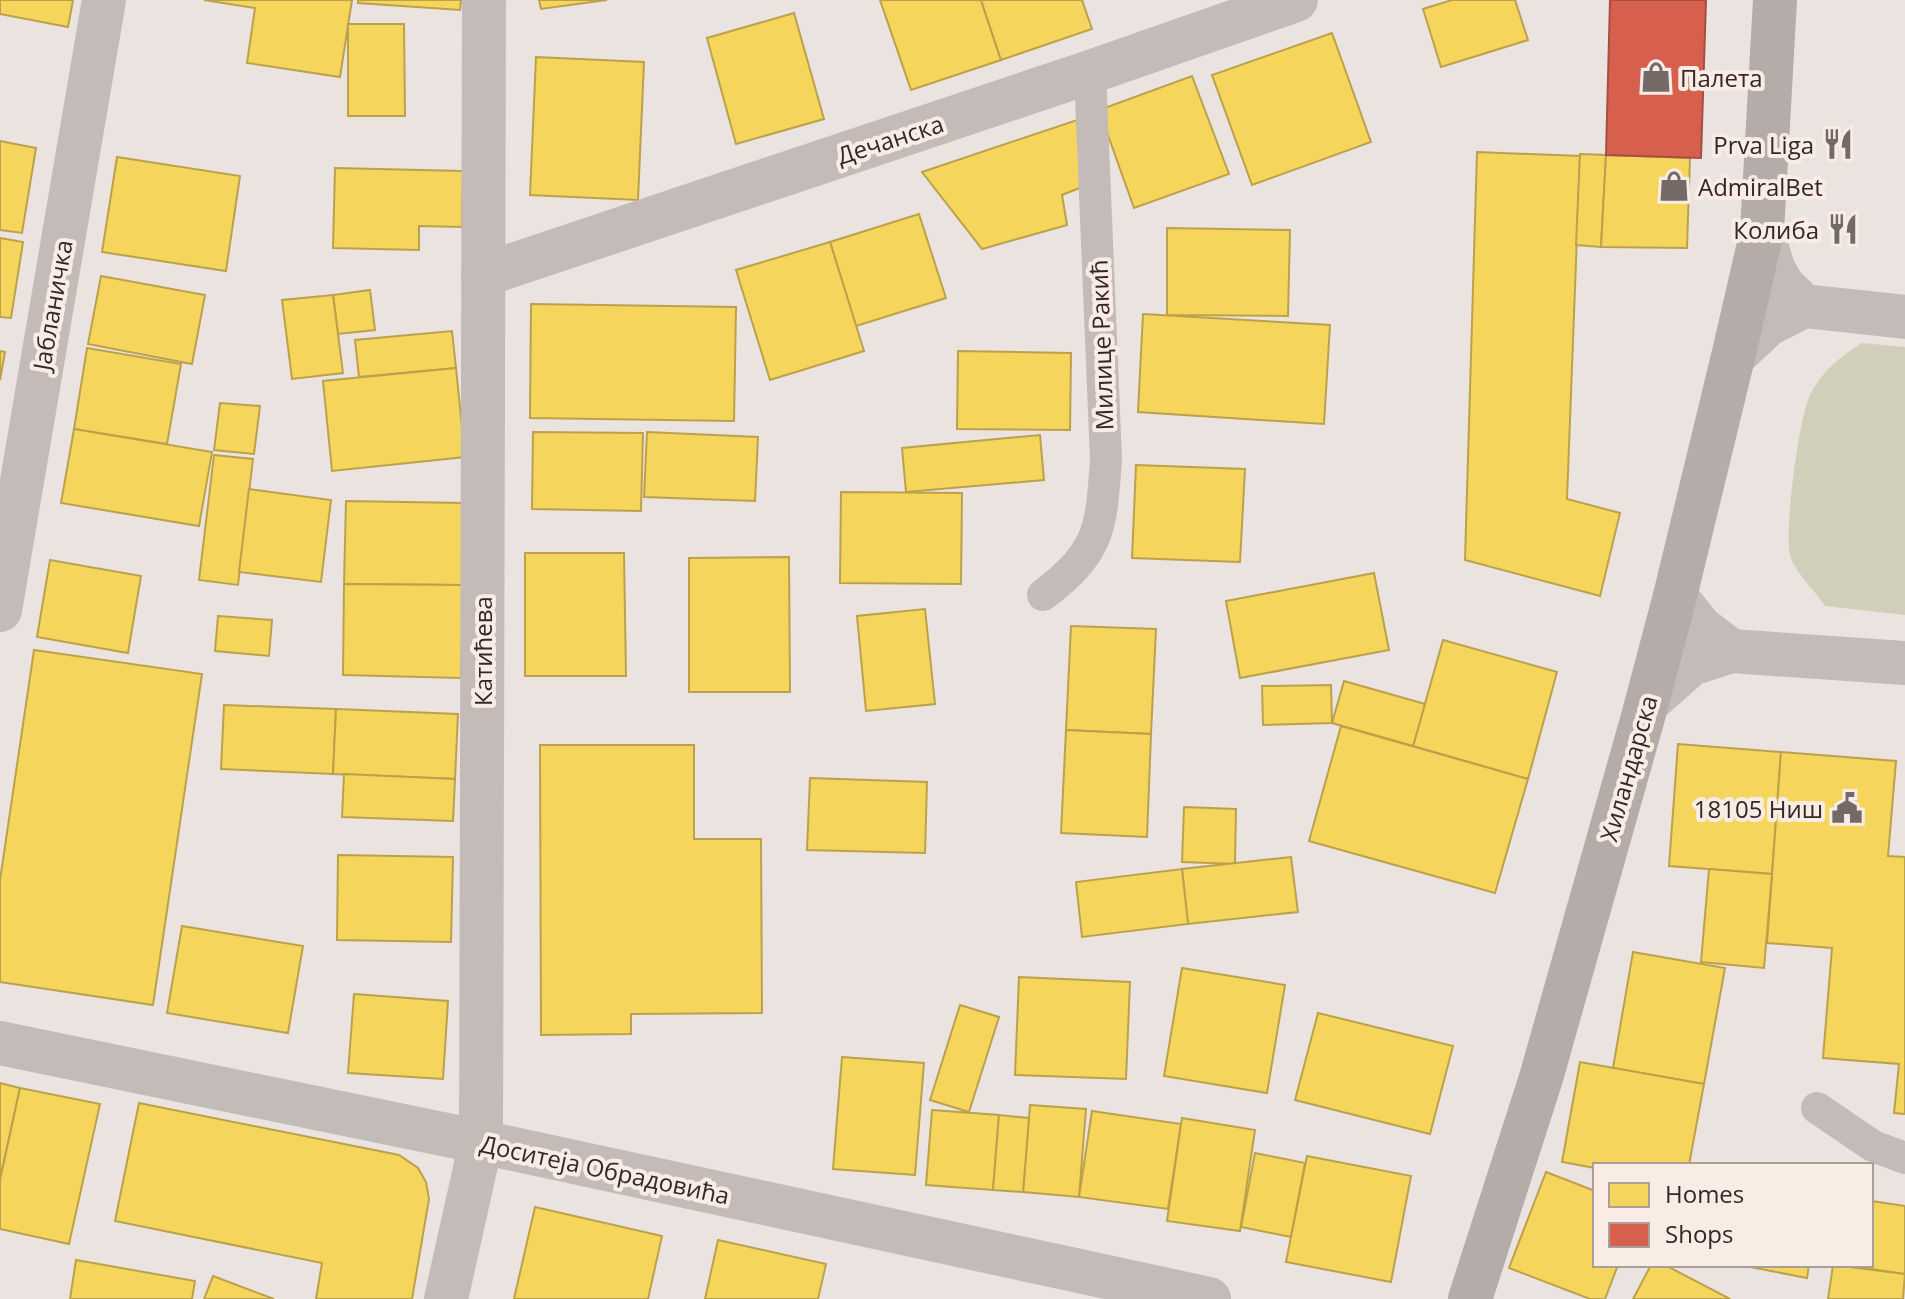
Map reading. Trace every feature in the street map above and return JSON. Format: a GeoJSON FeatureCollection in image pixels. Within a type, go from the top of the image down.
{"type":"FeatureCollection","features":[{"type":"Feature","properties":{"kind":"street","name":"Јабланичка"},"geometry":{"type":"LineString","coordinates":[[0,610],[104,0]]}},
{"type":"Feature","properties":{"kind":"street","name":"Катићева"},"geometry":{"type":"LineString","coordinates":[[446,1299],[481,1142],[484,0]]}},
{"type":"Feature","properties":{"kind":"street","name":"Дечанска"},"geometry":{"type":"LineString","coordinates":[[483,275],[1296,0]]}},
{"type":"Feature","properties":{"kind":"street","name":"Хиландарска"},"geometry":{"type":"LineString","coordinates":[[1470,1299],[1541,1078],[1647,703],[1733,357],[1762,231],[1775,0]]}},
{"type":"Feature","properties":{"kind":"street"},"geometry":{"type":"LineString","coordinates":[[1762,231],[1773,268],[1783,286],[1786,316]]}},
{"type":"Feature","properties":{"kind":"street"},"geometry":{"type":"LineString","coordinates":[[1733,357],[1786,316],[1905,317]]}},
{"type":"Feature","properties":{"kind":"street"},"geometry":{"type":"LineString","coordinates":[[1675,596],[1701,628],[1731,651]]}},
{"type":"Feature","properties":{"kind":"street"},"geometry":{"type":"LineString","coordinates":[[1647,703],[1691,664],[1731,651],[1905,663]]}},
{"type":"Feature","properties":{"kind":"street","name":"Доситеја Обрадовића"},"geometry":{"type":"LineString","coordinates":[[0,1043],[481,1142],[1209,1299]]}},
{"type":"Feature","properties":{"kind":"lane","name":"Милице Ракић"},"geometry":{"type":"LineString","coordinates":[[1043,595],[1079,562],[1092,543],[1101,521],[1106,460],[1090,72]]}},
{"type":"Feature","properties":{"kind":"lane"},"geometry":{"type":"LineString","coordinates":[[1817,1108],[1873,1146],[1905,1158]]}},
{"type":"Feature","properties":{"kind":"green space"},"geometry":{"type":"Polygon","coordinates":[[[1862,343],[1905,347],[1905,615],[1825,606],[1790,555],[1791,499],[1797,449],[1810,395],[1839,359],[1862,343]]]}},
{"type":"Feature","properties":{"kind":"building: Homes"},"geometry":{"type":"Polygon","coordinates":[[[0,0],[73,0],[68,27],[0,14],[0,0]]]}},
{"type":"Feature","properties":{"kind":"building: Homes"},"geometry":{"type":"Polygon","coordinates":[[[204,0],[352,0],[340,77],[247,63],[255,8],[204,0]]]}},
{"type":"Feature","properties":{"kind":"building: Homes"},"geometry":{"type":"Polygon","coordinates":[[[358,0],[461,0],[460,10],[358,3],[358,0]]]}},
{"type":"Feature","properties":{"kind":"building: Homes"},"geometry":{"type":"Polygon","coordinates":[[[539,0],[607,0],[541,9],[539,0]]]}},
{"type":"Feature","properties":{"kind":"building: Homes"},"geometry":{"type":"Polygon","coordinates":[[[880,0],[981,0],[1001,60],[911,90],[880,0]]]}},
{"type":"Feature","properties":{"kind":"building: Homes"},"geometry":{"type":"Polygon","coordinates":[[[981,0],[1082,0],[1092,29],[1001,60],[981,0]]]}},
{"type":"Feature","properties":{"kind":"building: Homes"},"geometry":{"type":"Polygon","coordinates":[[[1452,0],[1515,0],[1528,40],[1441,67],[1423,9],[1452,0]]]}},
{"type":"Feature","properties":{"kind":"building: Homes"},"geometry":{"type":"Polygon","coordinates":[[[794,13],[824,119],[736,144],[707,38],[794,13]]]}},
{"type":"Feature","properties":{"kind":"building: Homes"},"geometry":{"type":"Polygon","coordinates":[[[348,24],[404,24],[405,116],[348,116],[348,24]]]}},
{"type":"Feature","properties":{"kind":"building: Homes"},"geometry":{"type":"Polygon","coordinates":[[[1332,33],[1371,142],[1252,185],[1212,75],[1332,33]]]}},
{"type":"Feature","properties":{"kind":"building: Homes"},"geometry":{"type":"Polygon","coordinates":[[[536,57],[644,62],[638,200],[530,195],[536,57]]]}},
{"type":"Feature","properties":{"kind":"building: Homes"},"geometry":{"type":"Polygon","coordinates":[[[1192,76],[1229,174],[1134,208],[1099,110],[1192,76]]]}},
{"type":"Feature","properties":{"kind":"building: Homes"},"geometry":{"type":"Polygon","coordinates":[[[1077,120],[1087,185],[1062,195],[1067,225],[982,249],[922,172],[1077,120]]]}},
{"type":"Feature","properties":{"kind":"building: Homes"},"geometry":{"type":"Polygon","coordinates":[[[0,141],[36,148],[22,233],[0,230],[0,141]]]}},
{"type":"Feature","properties":{"kind":"building: Homes"},"geometry":{"type":"Polygon","coordinates":[[[1477,152],[1580,156],[1567,499],[1620,513],[1600,596],[1465,560],[1477,152]]]}},
{"type":"Feature","properties":{"kind":"building: Homes"},"geometry":{"type":"Polygon","coordinates":[[[1580,154],[1606,155],[1601,247],[1576,245],[1580,154]]]}},
{"type":"Feature","properties":{"kind":"building: Homes"},"geometry":{"type":"Polygon","coordinates":[[[1606,155],[1690,158],[1687,248],[1601,247],[1606,155]]]}},
{"type":"Feature","properties":{"kind":"building: Homes"},"geometry":{"type":"Polygon","coordinates":[[[117,157],[240,176],[226,271],[102,252],[117,157]]]}},
{"type":"Feature","properties":{"kind":"building: Homes"},"geometry":{"type":"Polygon","coordinates":[[[335,168],[463,171],[462,227],[419,226],[419,250],[333,248],[335,168]]]}},
{"type":"Feature","properties":{"kind":"building: Homes"},"geometry":{"type":"Polygon","coordinates":[[[919,214],[946,298],[856,326],[830,242],[919,214]]]}},
{"type":"Feature","properties":{"kind":"building: Homes"},"geometry":{"type":"Polygon","coordinates":[[[1167,228],[1290,230],[1288,316],[1167,315],[1167,228]]]}},
{"type":"Feature","properties":{"kind":"building: Homes"},"geometry":{"type":"Polygon","coordinates":[[[0,238],[23,242],[11,318],[0,317],[0,238]]]}},
{"type":"Feature","properties":{"kind":"building: Homes"},"geometry":{"type":"Polygon","coordinates":[[[830,242],[864,351],[770,380],[736,270],[830,242]]]}},
{"type":"Feature","properties":{"kind":"building: Homes"},"geometry":{"type":"Polygon","coordinates":[[[101,276],[205,295],[192,364],[88,344],[101,276]]]}},
{"type":"Feature","properties":{"kind":"building: Homes"},"geometry":{"type":"Polygon","coordinates":[[[370,290],[375,330],[338,334],[333,295],[370,290]]]}},
{"type":"Feature","properties":{"kind":"building: Homes"},"geometry":{"type":"Polygon","coordinates":[[[333,295],[343,373],[292,379],[282,300],[333,295]]]}},
{"type":"Feature","properties":{"kind":"building: Homes"},"geometry":{"type":"Polygon","coordinates":[[[531,304],[736,307],[734,421],[530,418],[531,304]]]}},
{"type":"Feature","properties":{"kind":"building: Homes"},"geometry":{"type":"Polygon","coordinates":[[[1143,314],[1330,325],[1324,424],[1138,412],[1143,314]]]}},
{"type":"Feature","properties":{"kind":"building: Homes"},"geometry":{"type":"Polygon","coordinates":[[[452,331],[456,368],[359,377],[355,340],[452,331]]]}},
{"type":"Feature","properties":{"kind":"building: Homes"},"geometry":{"type":"Polygon","coordinates":[[[87,348],[181,364],[167,444],[74,429],[87,348]]]}},
{"type":"Feature","properties":{"kind":"building: Homes"},"geometry":{"type":"Polygon","coordinates":[[[0,351],[5,352],[0,380],[0,351]]]}},
{"type":"Feature","properties":{"kind":"building: Homes"},"geometry":{"type":"Polygon","coordinates":[[[958,351],[1071,353],[1070,430],[957,429],[958,351]]]}},
{"type":"Feature","properties":{"kind":"building: Homes"},"geometry":{"type":"Polygon","coordinates":[[[456,368],[465,457],[332,471],[323,381],[456,368]]]}},
{"type":"Feature","properties":{"kind":"building: Homes"},"geometry":{"type":"Polygon","coordinates":[[[220,403],[260,406],[254,454],[214,450],[220,403]]]}},
{"type":"Feature","properties":{"kind":"building: Homes"},"geometry":{"type":"Polygon","coordinates":[[[74,429],[212,452],[199,526],[61,503],[74,429]]]}},
{"type":"Feature","properties":{"kind":"building: Homes"},"geometry":{"type":"Polygon","coordinates":[[[533,432],[643,433],[641,511],[532,509],[533,432]]]}},
{"type":"Feature","properties":{"kind":"building: Homes"},"geometry":{"type":"Polygon","coordinates":[[[647,432],[758,437],[755,501],[644,497],[647,432]]]}},
{"type":"Feature","properties":{"kind":"building: Homes"},"geometry":{"type":"Polygon","coordinates":[[[1040,435],[1044,480],[906,492],[902,448],[1040,435]]]}},
{"type":"Feature","properties":{"kind":"building: Homes"},"geometry":{"type":"Polygon","coordinates":[[[214,455],[253,459],[238,585],[199,580],[214,455]]]}},
{"type":"Feature","properties":{"kind":"building: Homes"},"geometry":{"type":"Polygon","coordinates":[[[1136,465],[1245,469],[1240,562],[1132,558],[1136,465]]]}},
{"type":"Feature","properties":{"kind":"building: Homes"},"geometry":{"type":"Polygon","coordinates":[[[249,489],[331,500],[321,582],[239,572],[249,489]]]}},
{"type":"Feature","properties":{"kind":"building: Homes"},"geometry":{"type":"Polygon","coordinates":[[[841,492],[962,493],[961,584],[840,583],[841,492]]]}},
{"type":"Feature","properties":{"kind":"building: Homes"},"geometry":{"type":"Polygon","coordinates":[[[346,501],[464,503],[463,585],[344,584],[346,501]]]}},
{"type":"Feature","properties":{"kind":"building: Homes"},"geometry":{"type":"Polygon","coordinates":[[[525,553],[624,553],[626,676],[525,676],[525,553]]]}},
{"type":"Feature","properties":{"kind":"building: Homes"},"geometry":{"type":"Polygon","coordinates":[[[789,557],[790,692],[689,692],[689,558],[789,557]]]}},
{"type":"Feature","properties":{"kind":"building: Homes"},"geometry":{"type":"Polygon","coordinates":[[[50,560],[141,576],[128,653],[37,637],[50,560]]]}},
{"type":"Feature","properties":{"kind":"building: Homes"},"geometry":{"type":"Polygon","coordinates":[[[1374,573],[1389,650],[1240,678],[1226,601],[1374,573]]]}},
{"type":"Feature","properties":{"kind":"building: Homes"},"geometry":{"type":"Polygon","coordinates":[[[344,584],[463,585],[461,678],[343,675],[344,584]]]}},
{"type":"Feature","properties":{"kind":"building: Homes"},"geometry":{"type":"Polygon","coordinates":[[[925,609],[935,704],[866,711],[857,616],[925,609]]]}},
{"type":"Feature","properties":{"kind":"building: Homes"},"geometry":{"type":"Polygon","coordinates":[[[218,616],[272,620],[269,656],[215,651],[218,616]]]}},
{"type":"Feature","properties":{"kind":"building: Homes"},"geometry":{"type":"Polygon","coordinates":[[[1071,626],[1156,629],[1151,734],[1066,730],[1071,626]]]}},
{"type":"Feature","properties":{"kind":"building: Homes"},"geometry":{"type":"Polygon","coordinates":[[[1443,640],[1557,672],[1528,779],[1413,746],[1443,640]]]}},
{"type":"Feature","properties":{"kind":"building: Homes"},"geometry":{"type":"Polygon","coordinates":[[[34,650],[202,674],[153,1005],[0,982],[0,880],[34,650]]]}},
{"type":"Feature","properties":{"kind":"building: Homes"},"geometry":{"type":"Polygon","coordinates":[[[1344,681],[1425,704],[1413,746],[1332,723],[1344,681]]]}},
{"type":"Feature","properties":{"kind":"building: Homes"},"geometry":{"type":"Polygon","coordinates":[[[1331,685],[1332,723],[1263,725],[1262,686],[1331,685]]]}},
{"type":"Feature","properties":{"kind":"building: Homes"},"geometry":{"type":"Polygon","coordinates":[[[224,705],[336,709],[333,774],[221,769],[224,705]]]}},
{"type":"Feature","properties":{"kind":"building: Homes"},"geometry":{"type":"Polygon","coordinates":[[[336,709],[458,714],[455,779],[333,774],[336,709]]]}},
{"type":"Feature","properties":{"kind":"building: Homes"},"geometry":{"type":"Polygon","coordinates":[[[1341,726],[1528,779],[1495,893],[1309,841],[1341,726]]]}},
{"type":"Feature","properties":{"kind":"building: Homes"},"geometry":{"type":"Polygon","coordinates":[[[1066,730],[1151,734],[1147,837],[1061,833],[1066,730]]]}},
{"type":"Feature","properties":{"kind":"building: Homes"},"geometry":{"type":"Polygon","coordinates":[[[1678,744],[1781,752],[1772,874],[1669,866],[1678,744]]]}},
{"type":"Feature","properties":{"kind":"building: Homes"},"geometry":{"type":"Polygon","coordinates":[[[540,745],[694,745],[694,839],[761,839],[762,1013],[631,1014],[631,1034],[541,1035],[540,745]]]}},
{"type":"Feature","properties":{"kind":"building: Homes"},"geometry":{"type":"Polygon","coordinates":[[[1781,752],[1896,761],[1888,856],[1905,857],[1905,1114],[1894,1113],[1899,1064],[1823,1058],[1832,948],[1767,943],[1781,752]]]}},
{"type":"Feature","properties":{"kind":"building: Homes"},"geometry":{"type":"Polygon","coordinates":[[[344,774],[455,779],[453,821],[342,817],[344,774]]]}},
{"type":"Feature","properties":{"kind":"building: Homes"},"geometry":{"type":"Polygon","coordinates":[[[810,778],[927,782],[925,853],[807,850],[810,778]]]}},
{"type":"Feature","properties":{"kind":"building: Homes"},"geometry":{"type":"Polygon","coordinates":[[[1184,807],[1236,809],[1235,864],[1182,862],[1184,807]]]}},
{"type":"Feature","properties":{"kind":"building: Homes"},"geometry":{"type":"Polygon","coordinates":[[[338,855],[453,857],[451,942],[337,940],[338,855]]]}},
{"type":"Feature","properties":{"kind":"building: Homes"},"geometry":{"type":"Polygon","coordinates":[[[1291,857],[1298,912],[1188,924],[1182,869],[1291,857]]]}},
{"type":"Feature","properties":{"kind":"building: Homes"},"geometry":{"type":"Polygon","coordinates":[[[1182,869],[1188,924],[1082,937],[1076,882],[1182,869]]]}},
{"type":"Feature","properties":{"kind":"building: Homes"},"geometry":{"type":"Polygon","coordinates":[[[1709,869],[1772,874],[1764,968],[1701,962],[1709,869]]]}},
{"type":"Feature","properties":{"kind":"building: Homes"},"geometry":{"type":"Polygon","coordinates":[[[182,926],[303,946],[288,1033],[167,1013],[182,926]]]}},
{"type":"Feature","properties":{"kind":"building: Homes"},"geometry":{"type":"Polygon","coordinates":[[[1633,952],[1725,968],[1704,1084],[1613,1068],[1633,952]]]}},
{"type":"Feature","properties":{"kind":"building: Homes"},"geometry":{"type":"Polygon","coordinates":[[[1182,968],[1285,985],[1267,1093],[1164,1076],[1182,968]]]}},
{"type":"Feature","properties":{"kind":"building: Homes"},"geometry":{"type":"Polygon","coordinates":[[[1019,977],[1130,982],[1126,1079],[1015,1075],[1019,977]]]}},
{"type":"Feature","properties":{"kind":"building: Homes"},"geometry":{"type":"Polygon","coordinates":[[[354,994],[448,1001],[443,1079],[348,1073],[354,994]]]}},
{"type":"Feature","properties":{"kind":"building: Homes"},"geometry":{"type":"Polygon","coordinates":[[[960,1005],[999,1017],[969,1112],[930,1100],[960,1005]]]}},
{"type":"Feature","properties":{"kind":"building: Homes"},"geometry":{"type":"Polygon","coordinates":[[[1318,1013],[1453,1046],[1430,1134],[1295,1100],[1318,1013]]]}},
{"type":"Feature","properties":{"kind":"building: Homes"},"geometry":{"type":"Polygon","coordinates":[[[842,1057],[924,1063],[915,1175],[833,1169],[842,1057]]]}},
{"type":"Feature","properties":{"kind":"building: Homes"},"geometry":{"type":"Polygon","coordinates":[[[1580,1062],[1704,1084],[1689,1163],[1593,1163],[1593,1168],[1562,1162],[1580,1062]]]}},
{"type":"Feature","properties":{"kind":"building: Homes"},"geometry":{"type":"Polygon","coordinates":[[[0,1083],[20,1088],[0,1180],[0,1083]]]}},
{"type":"Feature","properties":{"kind":"building: Homes"},"geometry":{"type":"Polygon","coordinates":[[[20,1088],[100,1104],[69,1244],[0,1229],[0,1180],[20,1088]]]}},
{"type":"Feature","properties":{"kind":"building: Homes"},"geometry":{"type":"Polygon","coordinates":[[[139,1103],[399,1155],[418,1168],[426,1182],[429,1199],[412,1299],[316,1299],[322,1263],[115,1221],[139,1103]]]}},
{"type":"Feature","properties":{"kind":"building: Homes"},"geometry":{"type":"Polygon","coordinates":[[[1030,1105],[1086,1109],[1079,1197],[1023,1192],[1030,1105]]]}},
{"type":"Feature","properties":{"kind":"building: Homes"},"geometry":{"type":"Polygon","coordinates":[[[932,1110],[999,1115],[993,1190],[926,1185],[932,1110]]]}},
{"type":"Feature","properties":{"kind":"building: Homes"},"geometry":{"type":"Polygon","coordinates":[[[1092,1111],[1181,1124],[1168,1209],[1079,1197],[1092,1111]]]}},
{"type":"Feature","properties":{"kind":"building: Homes"},"geometry":{"type":"Polygon","coordinates":[[[999,1115],[1029,1118],[1023,1192],[993,1190],[999,1115]]]}},
{"type":"Feature","properties":{"kind":"building: Homes"},"geometry":{"type":"Polygon","coordinates":[[[1182,1118],[1255,1130],[1240,1231],[1167,1221],[1182,1118]]]}},
{"type":"Feature","properties":{"kind":"building: Homes"},"geometry":{"type":"Polygon","coordinates":[[[1255,1153],[1305,1163],[1291,1237],[1241,1227],[1255,1153]]]}},
{"type":"Feature","properties":{"kind":"building: Homes"},"geometry":{"type":"Polygon","coordinates":[[[1307,1156],[1411,1176],[1391,1282],[1286,1262],[1307,1156]]]}},
{"type":"Feature","properties":{"kind":"building: Homes"},"geometry":{"type":"Polygon","coordinates":[[[1546,1172],[1593,1190],[1593,1267],[1617,1267],[1605,1299],[1590,1299],[1509,1268],[1546,1172]]]}},
{"type":"Feature","properties":{"kind":"building: Homes"},"geometry":{"type":"Polygon","coordinates":[[[1873,1201],[1905,1206],[1905,1274],[1858,1267],[1873,1267],[1873,1201]]]}},
{"type":"Feature","properties":{"kind":"building: Homes"},"geometry":{"type":"Polygon","coordinates":[[[535,1207],[662,1236],[648,1299],[514,1299],[535,1207]]]}},
{"type":"Feature","properties":{"kind":"building: Homes"},"geometry":{"type":"Polygon","coordinates":[[[718,1240],[826,1264],[818,1299],[705,1299],[718,1240]]]}},
{"type":"Feature","properties":{"kind":"building: Homes"},"geometry":{"type":"Polygon","coordinates":[[[76,1260],[195,1281],[192,1299],[70,1299],[76,1260]]]}},
{"type":"Feature","properties":{"kind":"building: Homes"},"geometry":{"type":"Polygon","coordinates":[[[1650,1267],[1669,1267],[1730,1299],[1633,1299],[1650,1267]]]}},
{"type":"Feature","properties":{"kind":"building: Homes"},"geometry":{"type":"Polygon","coordinates":[[[1750,1267],[1809,1267],[1807,1278],[1750,1267]]]}},
{"type":"Feature","properties":{"kind":"building: Homes"},"geometry":{"type":"Polygon","coordinates":[[[1833,1267],[1905,1274],[1903,1299],[1828,1299],[1833,1267]]]}},
{"type":"Feature","properties":{"kind":"building: Homes"},"geometry":{"type":"Polygon","coordinates":[[[213,1276],[274,1299],[204,1299],[213,1276]]]}},
{"type":"Feature","properties":{"kind":"building: Shops","name":"Палета"},"geometry":{"type":"Polygon","coordinates":[[[1610,0],[1706,0],[1701,158],[1606,155],[1610,0]]]}},
{"type":"Feature","properties":{"kind":"place","name":"Палета"},"geometry":{"type":"Point","coordinates":[1656,77]}},
{"type":"Feature","properties":{"kind":"place","name":"Prva Liga"},"geometry":{"type":"Point","coordinates":[1838,144]}},
{"type":"Feature","properties":{"kind":"place","name":"AdmiralBet"},"geometry":{"type":"Point","coordinates":[1674,186]}},
{"type":"Feature","properties":{"kind":"place","name":"Колиба"},"geometry":{"type":"Point","coordinates":[1843,229]}},
{"type":"Feature","properties":{"kind":"place","name":"18105 Ниш"},"geometry":{"type":"Point","coordinates":[1847,808]}}]}
